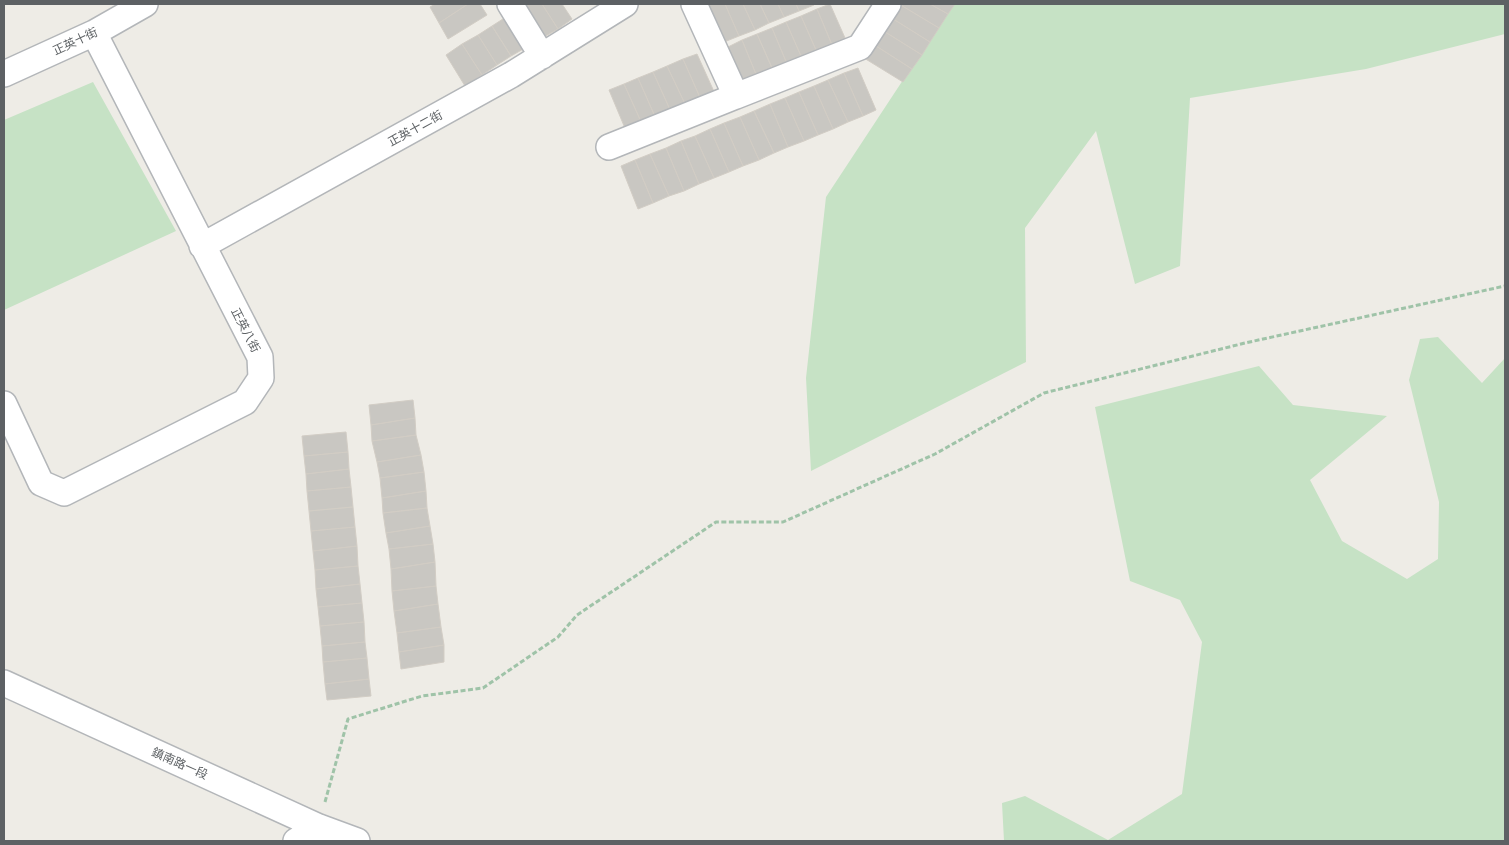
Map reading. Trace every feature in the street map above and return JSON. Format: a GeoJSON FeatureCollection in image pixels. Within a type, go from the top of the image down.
{"type":"FeatureCollection","features":[{"type":"Feature","properties":{"kind":"street","name":"正英十街"},"geometry":{"type":"LineString","coordinates":[[4,74],[94,33],[145,4]]}},
{"type":"Feature","properties":{"kind":"street"},"geometry":{"type":"LineString","coordinates":[[510,4],[542,56]]}},
{"type":"Feature","properties":{"kind":"street","name":"正英十二街"},"geometry":{"type":"LineString","coordinates":[[202,246],[542,56],[625,4]]}},
{"type":"Feature","properties":{"kind":"street"},"geometry":{"type":"LineString","coordinates":[[694,4],[736,96]]}},
{"type":"Feature","properties":{"kind":"street"},"geometry":{"type":"LineString","coordinates":[[609,147],[860,47],[888,4]]}},
{"type":"Feature","properties":{"kind":"street","name":"正英八街"},"geometry":{"type":"LineString","coordinates":[[4,404],[42,483],[64,493],[245,402],[261,378],[260,357],[94,33]]}},
{"type":"Feature","properties":{"kind":"street","name":"鎮南路一段"},"geometry":{"type":"LineString","coordinates":[[4,683],[319,827],[357,841]]}},
{"type":"Feature","properties":{"kind":"street"},"geometry":{"type":"LineString","coordinates":[[296,841],[319,827]]}},
{"type":"Feature","properties":{"kind":"path"},"geometry":{"type":"LineString","coordinates":[[319,827],[348,719],[422,696],[483,688],[558,637],[577,615],[716,522],[783,522],[935,454],[1044,393],[1245,344],[1505,286]]}},
{"type":"Feature","properties":{"kind":"green space"},"geometry":{"type":"Polygon","coordinates":[[[953,4],[1505,4],[1505,34],[1366,69],[1190,98],[1180,266],[1135,284],[1096,131],[1025,228],[1026,362],[811,471],[806,378],[826,197],[953,4]]]}},
{"type":"Feature","properties":{"kind":"green space"},"geometry":{"type":"Polygon","coordinates":[[[93,82],[176,231],[4,310],[4,120],[93,82]]]}},
{"type":"Feature","properties":{"kind":"green space"},"geometry":{"type":"Polygon","coordinates":[[[1438,337],[1482,383],[1505,358],[1505,841],[1004,841],[1002,803],[1025,796],[1108,840],[1182,794],[1202,642],[1180,600],[1130,581],[1095,407],[1259,366],[1293,405],[1387,416],[1310,480],[1342,541],[1407,579],[1438,559],[1439,502],[1409,380],[1420,339],[1438,337]]]}},
{"type":"Feature","properties":{"kind":"building"},"geometry":{"type":"Polygon","coordinates":[[[435,4],[468,4],[439,23],[430,7],[435,4]]]}},
{"type":"Feature","properties":{"kind":"building"},"geometry":{"type":"Polygon","coordinates":[[[468,4],[480,4],[487,15],[448,39],[439,23],[468,4]]]}},
{"type":"Feature","properties":{"kind":"building"},"geometry":{"type":"Polygon","coordinates":[[[529,4],[542,4],[558,29],[542,38],[523,7],[529,4]]]}},
{"type":"Feature","properties":{"kind":"building"},"geometry":{"type":"Polygon","coordinates":[[[542,4],[562,4],[572,19],[558,29],[542,4]]]}},
{"type":"Feature","properties":{"kind":"building"},"geometry":{"type":"Polygon","coordinates":[[[707,4],[725,4],[739,36],[724,42],[707,4]]]}},
{"type":"Feature","properties":{"kind":"building"},"geometry":{"type":"Polygon","coordinates":[[[725,4],[743,4],[755,30],[739,36],[725,4]]]}},
{"type":"Feature","properties":{"kind":"building"},"geometry":{"type":"Polygon","coordinates":[[[743,4],[760,4],[769,23],[755,30],[743,4]]]}},
{"type":"Feature","properties":{"kind":"building"},"geometry":{"type":"Polygon","coordinates":[[[760,4],[778,4],[784,17],[769,23],[760,4]]]}},
{"type":"Feature","properties":{"kind":"building"},"geometry":{"type":"Polygon","coordinates":[[[778,4],[796,4],[799,11],[784,17],[778,4]]]}},
{"type":"Feature","properties":{"kind":"building"},"geometry":{"type":"Polygon","coordinates":[[[796,4],[814,4],[814,5],[799,11],[796,4]]]}},
{"type":"Feature","properties":{"kind":"building"},"geometry":{"type":"Polygon","coordinates":[[[830,4],[849,47],[835,52],[817,9],[830,4]]]}},
{"type":"Feature","properties":{"kind":"building"},"geometry":{"type":"Polygon","coordinates":[[[899,4],[930,4],[948,14],[939,28],[899,4]]]}},
{"type":"Feature","properties":{"kind":"building"},"geometry":{"type":"Polygon","coordinates":[[[899,4],[939,28],[930,42],[890,17],[899,4]]]}},
{"type":"Feature","properties":{"kind":"building"},"geometry":{"type":"Polygon","coordinates":[[[930,4],[955,4],[948,14],[930,4]]]}},
{"type":"Feature","properties":{"kind":"building"},"geometry":{"type":"Polygon","coordinates":[[[817,9],[835,52],[820,59],[801,16],[817,9]]]}},
{"type":"Feature","properties":{"kind":"building"},"geometry":{"type":"Polygon","coordinates":[[[801,16],[820,59],[805,65],[786,22],[801,16]]]}},
{"type":"Feature","properties":{"kind":"building"},"geometry":{"type":"Polygon","coordinates":[[[506,17],[525,48],[511,56],[492,26],[506,17]]]}},
{"type":"Feature","properties":{"kind":"building"},"geometry":{"type":"Polygon","coordinates":[[[890,17],[930,42],[922,55],[882,30],[890,17]]]}},
{"type":"Feature","properties":{"kind":"building"},"geometry":{"type":"Polygon","coordinates":[[[786,22],[805,65],[790,71],[772,28],[786,22]]]}},
{"type":"Feature","properties":{"kind":"building"},"geometry":{"type":"Polygon","coordinates":[[[492,26],[511,56],[497,65],[478,35],[492,26]]]}},
{"type":"Feature","properties":{"kind":"building"},"geometry":{"type":"Polygon","coordinates":[[[772,28],[790,71],[776,77],[757,34],[772,28]]]}},
{"type":"Feature","properties":{"kind":"building"},"geometry":{"type":"Polygon","coordinates":[[[882,30],[922,55],[912,69],[873,44],[882,30]]]}},
{"type":"Feature","properties":{"kind":"building"},"geometry":{"type":"Polygon","coordinates":[[[757,34],[776,77],[760,84],[742,40],[757,34]]]}},
{"type":"Feature","properties":{"kind":"building"},"geometry":{"type":"Polygon","coordinates":[[[478,35],[497,65],[482,75],[462,44],[478,35]]]}},
{"type":"Feature","properties":{"kind":"building"},"geometry":{"type":"Polygon","coordinates":[[[742,40],[760,84],[746,89],[726,48],[742,40]]]}},
{"type":"Feature","properties":{"kind":"building"},"geometry":{"type":"Polygon","coordinates":[[[462,44],[482,75],[465,86],[446,55],[462,44]]]}},
{"type":"Feature","properties":{"kind":"building"},"geometry":{"type":"Polygon","coordinates":[[[873,44],[912,69],[903,82],[864,58],[873,44]]]}},
{"type":"Feature","properties":{"kind":"building"},"geometry":{"type":"Polygon","coordinates":[[[697,54],[716,96],[702,102],[683,59],[697,54]]]}},
{"type":"Feature","properties":{"kind":"building"},"geometry":{"type":"Polygon","coordinates":[[[683,59],[702,102],[687,108],[667,66],[683,59]]]}},
{"type":"Feature","properties":{"kind":"building"},"geometry":{"type":"Polygon","coordinates":[[[667,66],[687,108],[672,114],[653,72],[667,66]]]}},
{"type":"Feature","properties":{"kind":"building"},"geometry":{"type":"Polygon","coordinates":[[[858,68],[876,110],[863,116],[844,73],[858,68]]]}},
{"type":"Feature","properties":{"kind":"building"},"geometry":{"type":"Polygon","coordinates":[[[653,72],[672,114],[657,121],[638,78],[653,72]]]}},
{"type":"Feature","properties":{"kind":"building"},"geometry":{"type":"Polygon","coordinates":[[[844,73],[863,116],[848,122],[828,80],[844,73]]]}},
{"type":"Feature","properties":{"kind":"building"},"geometry":{"type":"Polygon","coordinates":[[[638,78],[657,121],[643,126],[624,84],[638,78]]]}},
{"type":"Feature","properties":{"kind":"building"},"geometry":{"type":"Polygon","coordinates":[[[828,80],[848,122],[833,129],[814,86],[828,80]]]}},
{"type":"Feature","properties":{"kind":"building"},"geometry":{"type":"Polygon","coordinates":[[[624,84],[643,126],[627,133],[609,90],[624,84]]]}},
{"type":"Feature","properties":{"kind":"building"},"geometry":{"type":"Polygon","coordinates":[[[814,86],[833,129],[818,135],[799,92],[814,86]]]}},
{"type":"Feature","properties":{"kind":"building"},"geometry":{"type":"Polygon","coordinates":[[[799,92],[818,135],[804,141],[785,98],[799,92]]]}},
{"type":"Feature","properties":{"kind":"building"},"geometry":{"type":"Polygon","coordinates":[[[785,98],[804,141],[788,147],[770,104],[785,98]]]}},
{"type":"Feature","properties":{"kind":"building"},"geometry":{"type":"Polygon","coordinates":[[[770,104],[788,147],[774,153],[754,111],[770,104]]]}},
{"type":"Feature","properties":{"kind":"building"},"geometry":{"type":"Polygon","coordinates":[[[754,111],[774,153],[759,160],[740,117],[754,111]]]}},
{"type":"Feature","properties":{"kind":"building"},"geometry":{"type":"Polygon","coordinates":[[[740,117],[759,160],[743,166],[724,123],[740,117]]]}},
{"type":"Feature","properties":{"kind":"building"},"geometry":{"type":"Polygon","coordinates":[[[724,123],[743,166],[729,172],[710,129],[724,123]]]}},
{"type":"Feature","properties":{"kind":"building"},"geometry":{"type":"Polygon","coordinates":[[[710,129],[729,172],[714,178],[695,136],[710,129]]]}},
{"type":"Feature","properties":{"kind":"building"},"geometry":{"type":"Polygon","coordinates":[[[695,136],[714,178],[699,184],[681,141],[695,136]]]}},
{"type":"Feature","properties":{"kind":"building"},"geometry":{"type":"Polygon","coordinates":[[[681,141],[699,184],[684,191],[666,148],[681,141]]]}},
{"type":"Feature","properties":{"kind":"building"},"geometry":{"type":"Polygon","coordinates":[[[666,148],[684,191],[669,196],[650,154],[666,148]]]}},
{"type":"Feature","properties":{"kind":"building"},"geometry":{"type":"Polygon","coordinates":[[[650,154],[669,196],[653,203],[635,160],[650,154]]]}},
{"type":"Feature","properties":{"kind":"building"},"geometry":{"type":"Polygon","coordinates":[[[635,160],[653,203],[638,209],[621,166],[635,160]]]}},
{"type":"Feature","properties":{"kind":"building"},"geometry":{"type":"Polygon","coordinates":[[[413,400],[415,418],[371,425],[369,405],[413,400]]]}},
{"type":"Feature","properties":{"kind":"building"},"geometry":{"type":"Polygon","coordinates":[[[415,418],[416,435],[372,441],[371,425],[415,418]]]}},
{"type":"Feature","properties":{"kind":"building"},"geometry":{"type":"Polygon","coordinates":[[[346,432],[348,452],[304,456],[302,436],[346,432]]]}},
{"type":"Feature","properties":{"kind":"building"},"geometry":{"type":"Polygon","coordinates":[[[416,435],[421,455],[377,462],[372,441],[416,435]]]}},
{"type":"Feature","properties":{"kind":"building"},"geometry":{"type":"Polygon","coordinates":[[[348,452],[349,469],[306,474],[304,456],[348,452]]]}},
{"type":"Feature","properties":{"kind":"building"},"geometry":{"type":"Polygon","coordinates":[[[421,455],[424,472],[380,478],[377,462],[421,455]]]}},
{"type":"Feature","properties":{"kind":"building"},"geometry":{"type":"Polygon","coordinates":[[[349,469],[351,487],[307,491],[306,474],[349,469]]]}},
{"type":"Feature","properties":{"kind":"building"},"geometry":{"type":"Polygon","coordinates":[[[424,472],[426,491],[382,498],[380,478],[424,472]]]}},
{"type":"Feature","properties":{"kind":"building"},"geometry":{"type":"Polygon","coordinates":[[[351,487],[353,507],[309,511],[307,491],[351,487]]]}},
{"type":"Feature","properties":{"kind":"building"},"geometry":{"type":"Polygon","coordinates":[[[426,491],[427,508],[383,513],[382,498],[426,491]]]}},
{"type":"Feature","properties":{"kind":"building"},"geometry":{"type":"Polygon","coordinates":[[[353,507],[355,527],[311,531],[309,511],[353,507]]]}},
{"type":"Feature","properties":{"kind":"building"},"geometry":{"type":"Polygon","coordinates":[[[427,508],[430,526],[386,533],[383,513],[427,508]]]}},
{"type":"Feature","properties":{"kind":"building"},"geometry":{"type":"Polygon","coordinates":[[[430,526],[433,544],[389,549],[386,533],[430,526]]]}},
{"type":"Feature","properties":{"kind":"building"},"geometry":{"type":"Polygon","coordinates":[[[355,527],[357,546],[313,551],[311,531],[355,527]]]}},
{"type":"Feature","properties":{"kind":"building"},"geometry":{"type":"Polygon","coordinates":[[[433,544],[435,562],[391,569],[389,549],[433,544]]]}},
{"type":"Feature","properties":{"kind":"building"},"geometry":{"type":"Polygon","coordinates":[[[357,546],[358,566],[315,570],[313,551],[357,546]]]}},
{"type":"Feature","properties":{"kind":"building"},"geometry":{"type":"Polygon","coordinates":[[[435,562],[436,586],[392,591],[391,569],[435,562]]]}},
{"type":"Feature","properties":{"kind":"building"},"geometry":{"type":"Polygon","coordinates":[[[358,566],[360,584],[316,589],[315,570],[358,566]]]}},
{"type":"Feature","properties":{"kind":"building"},"geometry":{"type":"Polygon","coordinates":[[[360,584],[362,603],[318,607],[316,589],[360,584]]]}},
{"type":"Feature","properties":{"kind":"building"},"geometry":{"type":"Polygon","coordinates":[[[436,586],[438,604],[394,611],[392,591],[436,586]]]}},
{"type":"Feature","properties":{"kind":"building"},"geometry":{"type":"Polygon","coordinates":[[[362,603],[364,622],[320,626],[318,607],[362,603]]]}},
{"type":"Feature","properties":{"kind":"building"},"geometry":{"type":"Polygon","coordinates":[[[438,604],[441,627],[397,633],[394,611],[438,604]]]}},
{"type":"Feature","properties":{"kind":"building"},"geometry":{"type":"Polygon","coordinates":[[[364,622],[365,642],[322,646],[320,626],[364,622]]]}},
{"type":"Feature","properties":{"kind":"building"},"geometry":{"type":"Polygon","coordinates":[[[441,627],[444,645],[399,652],[397,633],[441,627]]]}},
{"type":"Feature","properties":{"kind":"building"},"geometry":{"type":"Polygon","coordinates":[[[365,642],[367,658],[323,662],[322,646],[365,642]]]}},
{"type":"Feature","properties":{"kind":"building"},"geometry":{"type":"Polygon","coordinates":[[[444,645],[444,662],[401,669],[399,652],[444,645]]]}},
{"type":"Feature","properties":{"kind":"building"},"geometry":{"type":"Polygon","coordinates":[[[367,658],[369,679],[325,684],[323,662],[367,658]]]}},
{"type":"Feature","properties":{"kind":"building"},"geometry":{"type":"Polygon","coordinates":[[[369,679],[371,696],[327,700],[325,684],[369,679]]]}}]}
